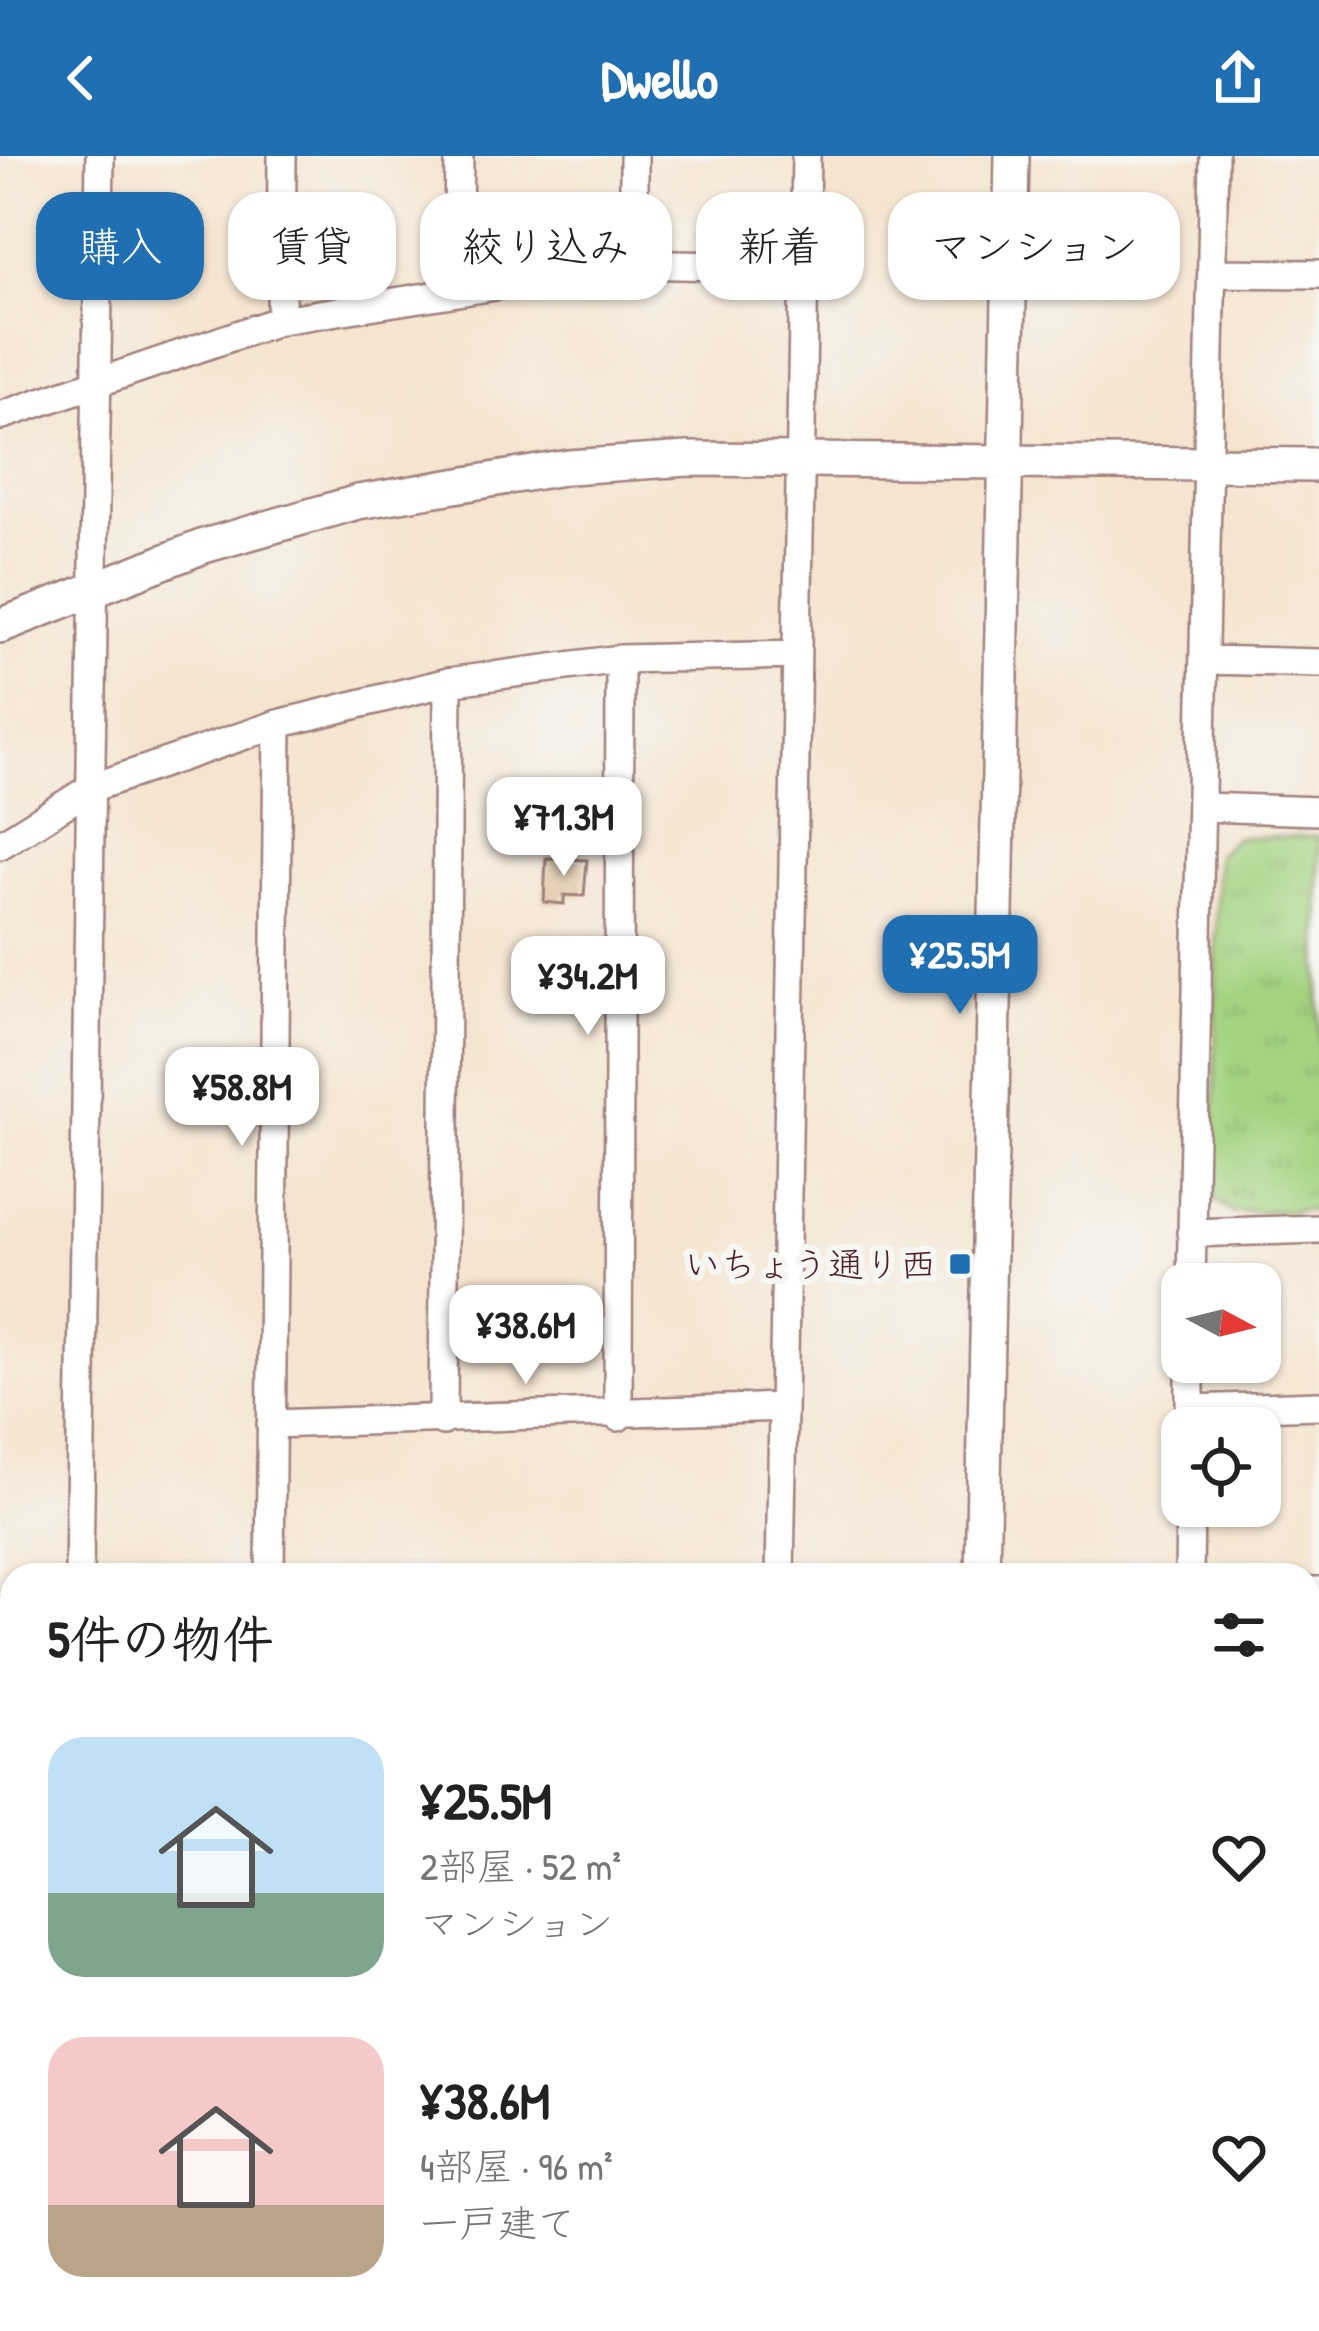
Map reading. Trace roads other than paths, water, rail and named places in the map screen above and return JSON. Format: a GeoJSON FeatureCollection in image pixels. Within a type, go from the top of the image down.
{"type":"FeatureCollection","features":[{"type":"Feature","properties":{"kind":"street"},"geometry":{"type":"LineString","coordinates":[[79,1563],[100,156]]}},
{"type":"Feature","properties":{"kind":"street"},"geometry":{"type":"LineString","coordinates":[[281,320],[282,156]]}},
{"type":"Feature","properties":{"kind":"street"},"geometry":{"type":"LineString","coordinates":[[458,192],[459,156]]}},
{"type":"Feature","properties":{"kind":"street"},"geometry":{"type":"LineString","coordinates":[[634,156],[634,192]]}},
{"type":"Feature","properties":{"kind":"street"},"geometry":{"type":"LineString","coordinates":[[805,192],[806,156]]}},
{"type":"Feature","properties":{"kind":"street"},"geometry":{"type":"LineString","coordinates":[[982,1563],[1012,156]]}},
{"type":"Feature","properties":{"kind":"street"},"geometry":{"type":"LineString","coordinates":[[1191,1263],[1214,156]]}},
{"type":"Feature","properties":{"kind":"street"},"geometry":{"type":"LineString","coordinates":[[1212,273],[1319,274]]}},
{"type":"Feature","properties":{"kind":"street"},"geometry":{"type":"LineString","coordinates":[[0,416],[97,379],[281,320],[420,295]]}},
{"type":"Feature","properties":{"kind":"street"},"geometry":{"type":"LineString","coordinates":[[780,1563],[804,300]]}},
{"type":"Feature","properties":{"kind":"street"},"geometry":{"type":"LineString","coordinates":[[0,626],[95,586],[270,526],[457,482],[664,460],[1319,465]]}},
{"type":"Feature","properties":{"kind":"street"},"geometry":{"type":"LineString","coordinates":[[0,845],[91,788],[278,724],[448,682],[620,659],[796,655]]}},
{"type":"Feature","properties":{"kind":"street"},"geometry":{"type":"LineString","coordinates":[[618,1417],[620,659]]}},
{"type":"Feature","properties":{"kind":"street"},"geometry":{"type":"LineString","coordinates":[[1207,660],[1319,662]]}},
{"type":"Feature","properties":{"kind":"street"},"geometry":{"type":"LineString","coordinates":[[443,1420],[448,682]]}},
{"type":"Feature","properties":{"kind":"street"},"geometry":{"type":"LineString","coordinates":[[270,1563],[278,724]]}},
{"type":"Feature","properties":{"kind":"street"},"geometry":{"type":"LineString","coordinates":[[1202,807],[1319,811]]}},
{"type":"Feature","properties":{"kind":"street"},"geometry":{"type":"LineString","coordinates":[[1191,1233],[1319,1229]]}},
{"type":"Feature","properties":{"kind":"street"},"geometry":{"type":"LineString","coordinates":[[1281,1409],[1319,1405]]}},
{"type":"Feature","properties":{"kind":"street"},"geometry":{"type":"LineString","coordinates":[[271,1424],[618,1417],[783,1407]]}},
{"type":"Feature","properties":{"kind":"street"},"geometry":{"type":"LineString","coordinates":[[1189,1563],[1190,1527]]}},
{"type":"Feature","properties":{"kind":"place","name":"いちょう通り西"},"geometry":{"type":"Point","coordinates":[960,1264]}}]}
